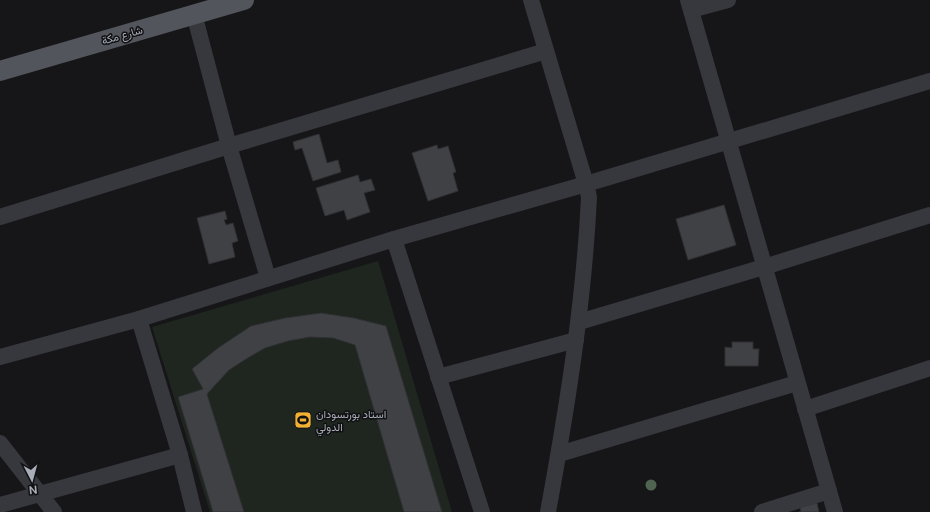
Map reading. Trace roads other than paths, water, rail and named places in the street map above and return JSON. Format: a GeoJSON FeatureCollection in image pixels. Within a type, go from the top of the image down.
{"type":"FeatureCollection","features":[{"type":"Feature","properties":{"kind":"main road","name":"شارع مكة"},"geometry":{"type":"LineString","coordinates":[[0,71],[244,0]]}},
{"type":"Feature","properties":{"kind":"street"},"geometry":{"type":"LineString","coordinates":[[531,0],[589,197],[576,340],[559,454],[548,512]]}},
{"type":"Feature","properties":{"kind":"street"},"geometry":{"type":"LineString","coordinates":[[728,0],[689,5],[835,512]]}},
{"type":"Feature","properties":{"kind":"street"},"geometry":{"type":"LineString","coordinates":[[194,14],[229,146],[268,278]]}},
{"type":"Feature","properties":{"kind":"street"},"geometry":{"type":"LineString","coordinates":[[0,217],[229,146],[546,51]]}},
{"type":"Feature","properties":{"kind":"street"},"geometry":{"type":"LineString","coordinates":[[0,357],[138,319],[394,239],[586,184],[930,81]]}},
{"type":"Feature","properties":{"kind":"street"},"geometry":{"type":"LineString","coordinates":[[578,322],[764,267],[930,215]]}},
{"type":"Feature","properties":{"kind":"street"},"geometry":{"type":"LineString","coordinates":[[394,239],[482,512]]}},
{"type":"Feature","properties":{"kind":"street"},"geometry":{"type":"LineString","coordinates":[[138,319],[180,455],[194,512]]}},
{"type":"Feature","properties":{"kind":"street"},"geometry":{"type":"LineString","coordinates":[[438,377],[576,340]]}},
{"type":"Feature","properties":{"kind":"street"},"geometry":{"type":"LineString","coordinates":[[805,409],[930,368]]}},
{"type":"Feature","properties":{"kind":"street"},"geometry":{"type":"LineString","coordinates":[[559,454],[797,383]]}},
{"type":"Feature","properties":{"kind":"street"},"geometry":{"type":"LineString","coordinates":[[0,443],[54,512]]}},
{"type":"Feature","properties":{"kind":"street"},"geometry":{"type":"LineString","coordinates":[[0,505],[180,455]]}},
{"type":"Feature","properties":{"kind":"street"},"geometry":{"type":"LineString","coordinates":[[762,512],[829,491]]}},
{"type":"Feature","properties":{"kind":"place","name":"استاد بورتسودان الدولي"},"geometry":{"type":"Point","coordinates":[303,420]}}]}
